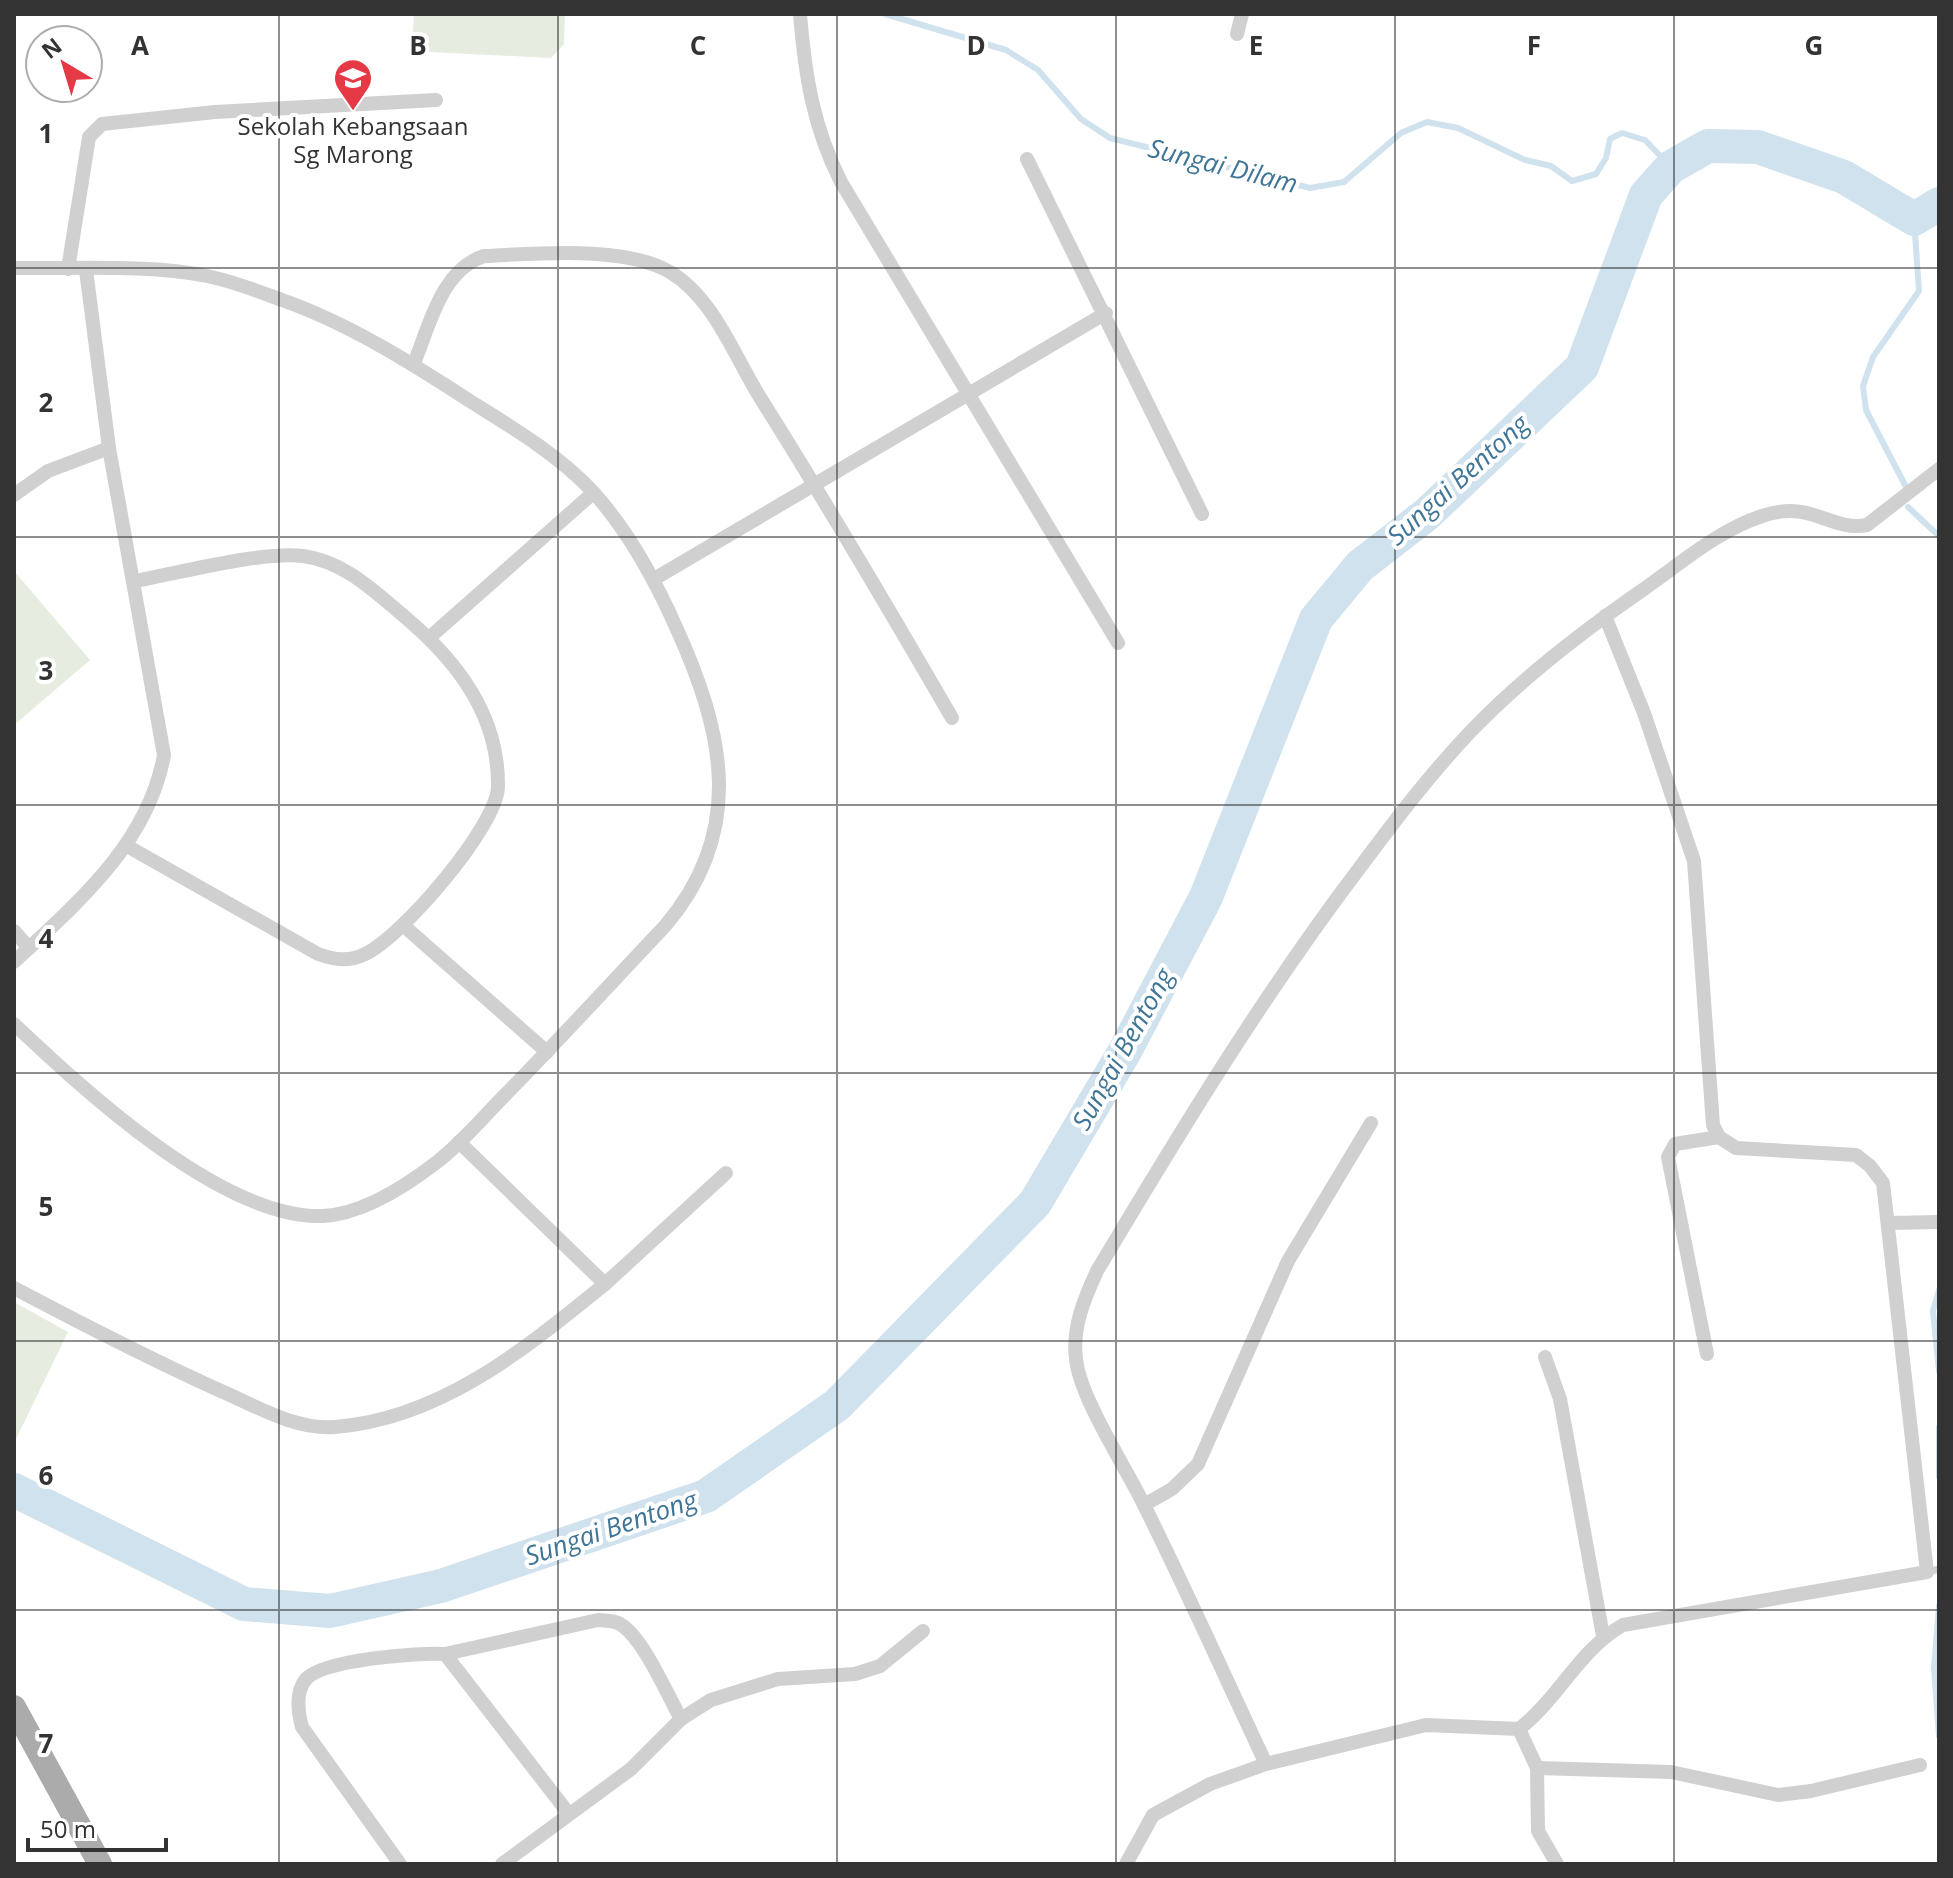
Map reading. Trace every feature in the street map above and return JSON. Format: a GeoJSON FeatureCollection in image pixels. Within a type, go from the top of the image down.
{"type":"FeatureCollection","features":[{"type":"Feature","properties":{"kind":"main road"},"geometry":{"type":"LineString","coordinates":[[14,1707],[20,1734],[100,1864]]}},
{"type":"Feature","properties":{"kind":"street"},"geometry":{"type":"LineString","coordinates":[[800,14],[807,83],[822,144],[894,274],[1118,643]]}},
{"type":"Feature","properties":{"kind":"street"},"geometry":{"type":"LineString","coordinates":[[1237,34],[1242,14]]}},
{"type":"Feature","properties":{"kind":"street"},"geometry":{"type":"LineString","coordinates":[[68,269],[89,137],[102,124],[215,112],[436,100]]}},
{"type":"Feature","properties":{"kind":"street"},"geometry":{"type":"LineString","coordinates":[[1027,159],[1106,313],[1202,514]]}},
{"type":"Feature","properties":{"kind":"street"},"geometry":{"type":"LineString","coordinates":[[414,363],[451,277],[470,260],[484,256],[579,255],[649,263],[669,271],[698,296],[816,485],[952,718]]}},
{"type":"Feature","properties":{"kind":"street"},"geometry":{"type":"LineString","coordinates":[[14,268],[207,276],[285,301],[414,363],[551,455],[593,493],[654,579],[703,688],[718,760],[720,805],[706,856],[679,910],[459,1142],[420,1174],[350,1211],[314,1216],[270,1208],[238,1195],[152,1141],[92,1095],[14,1024]]}},
{"type":"Feature","properties":{"kind":"street"},"geometry":{"type":"LineString","coordinates":[[14,962],[107,871],[127,846],[160,781],[164,755],[109,448],[86,270]]}},
{"type":"Feature","properties":{"kind":"street"},"geometry":{"type":"LineString","coordinates":[[654,579],[1106,313]]}},
{"type":"Feature","properties":{"kind":"street"},"geometry":{"type":"LineString","coordinates":[[14,495],[48,471],[109,448]]}},
{"type":"Feature","properties":{"kind":"street"},"geometry":{"type":"LineString","coordinates":[[1266,1764],[1144,1505],[1084,1387],[1076,1361],[1078,1323],[1097,1271],[1217,1070],[1285,968],[1417,792],[1472,730],[1554,653],[1733,527],[1790,509],[1819,514],[1854,527],[1867,525],[1939,469]]}},
{"type":"Feature","properties":{"kind":"street"},"geometry":{"type":"LineString","coordinates":[[430,637],[593,493]]}},
{"type":"Feature","properties":{"kind":"street"},"geometry":{"type":"LineString","coordinates":[[127,846],[333,959],[351,960],[367,954],[404,926],[490,819],[498,788],[488,726],[479,701],[457,668],[430,637],[367,584],[329,562],[288,554],[135,581]]}},
{"type":"Feature","properties":{"kind":"street"},"geometry":{"type":"LineString","coordinates":[[1123,1863],[1153,1815],[1210,1784],[1266,1764],[1426,1725],[1519,1729],[1546,1707],[1603,1636],[1638,1621],[1933,1570],[1883,1183],[1870,1166],[1856,1155],[1736,1148],[1719,1137],[1713,1125],[1694,861],[1644,713],[1605,616]]}},
{"type":"Feature","properties":{"kind":"street"},"geometry":{"type":"LineString","coordinates":[[404,926],[547,1052]]}},
{"type":"Feature","properties":{"kind":"street"},"geometry":{"type":"LineString","coordinates":[[14,931],[29,948]]}},
{"type":"Feature","properties":{"kind":"street"},"geometry":{"type":"LineString","coordinates":[[1144,1505],[1188,1477],[1198,1464],[1288,1261],[1371,1123]]}},
{"type":"Feature","properties":{"kind":"street"},"geometry":{"type":"LineString","coordinates":[[1707,1354],[1668,1157],[1675,1144],[1719,1137]]}},
{"type":"Feature","properties":{"kind":"street"},"geometry":{"type":"LineString","coordinates":[[459,1142],[605,1284]]}},
{"type":"Feature","properties":{"kind":"street"},"geometry":{"type":"LineString","coordinates":[[14,1288],[133,1351],[281,1418],[333,1427],[399,1414],[503,1365],[605,1284],[726,1173]]}},
{"type":"Feature","properties":{"kind":"street"},"geometry":{"type":"LineString","coordinates":[[1888,1223],[1939,1222]]}},
{"type":"Feature","properties":{"kind":"street"},"geometry":{"type":"LineString","coordinates":[[1545,1357],[1560,1399],[1603,1636]]}},
{"type":"Feature","properties":{"kind":"street"},"geometry":{"type":"LineString","coordinates":[[400,1864],[302,1727],[297,1709],[301,1687],[317,1671],[421,1653],[445,1654],[598,1620],[614,1621],[625,1627],[639,1645],[681,1719]]}},
{"type":"Feature","properties":{"kind":"street"},"geometry":{"type":"LineString","coordinates":[[502,1864],[631,1769],[681,1719],[711,1700],[778,1679],[855,1674],[880,1666],[923,1631]]}},
{"type":"Feature","properties":{"kind":"street"},"geometry":{"type":"LineString","coordinates":[[445,1654],[569,1814]]}},
{"type":"Feature","properties":{"kind":"street"},"geometry":{"type":"LineString","coordinates":[[1519,1729],[1537,1768],[1538,1831],[1557,1864]]}},
{"type":"Feature","properties":{"kind":"street"},"geometry":{"type":"LineString","coordinates":[[1537,1768],[1671,1772],[1778,1795],[1811,1791],[1920,1765]]}},
{"type":"Feature","properties":{"kind":"shaded area"},"geometry":{"type":"Polygon","coordinates":[[[414,14],[565,14],[564,44],[551,58],[412,51],[414,14]]]}},
{"type":"Feature","properties":{"kind":"shaded area"},"geometry":{"type":"Polygon","coordinates":[[[14,571],[90,660],[14,725],[14,571]]]}},
{"type":"Feature","properties":{"kind":"shaded area"},"geometry":{"type":"Polygon","coordinates":[[[14,1302],[68,1332],[14,1443],[14,1302]]]}},
{"type":"Feature","properties":{"kind":"waterway","name":"Sungai Dilam"},"geometry":{"type":"LineString","coordinates":[[885,14],[1006,50],[1038,70],[1081,119],[1110,138],[1310,188],[1344,182],[1401,133],[1427,122],[1458,128],[1525,160],[1551,166],[1572,181],[1596,174],[1606,158],[1610,139],[1622,133],[1645,140],[1671,167]]}},
{"type":"Feature","properties":{"kind":"waterway","name":"Sungai Bentong"},"geometry":{"type":"LineString","coordinates":[[14,1490],[244,1604],[330,1611],[441,1586],[706,1496],[837,1405],[1035,1203],[1125,1051],[1206,897],[1316,619],[1360,566],[1427,514],[1582,367],[1646,195],[1671,167],[1708,146],[1758,147],[1844,177],[1914,219],[1939,204]]}},
{"type":"Feature","properties":{"kind":"waterway"},"geometry":{"type":"LineString","coordinates":[[1906,487],[1866,410],[1863,386],[1873,357],[1919,291],[1914,219]]}},
{"type":"Feature","properties":{"kind":"waterway"},"geometry":{"type":"LineString","coordinates":[[1908,507],[1939,536]]}},
{"type":"Feature","properties":{"kind":"waterway"},"geometry":{"type":"LineString","coordinates":[[1939,1290],[1933,1311],[1939,1371]]}},
{"type":"Feature","properties":{"kind":"waterway"},"geometry":{"type":"LineString","coordinates":[[1939,1427],[1939,1477]]}},
{"type":"Feature","properties":{"kind":"waterway"},"geometry":{"type":"LineString","coordinates":[[1939,1606],[1934,1668],[1939,1736]]}},
{"type":"Feature","properties":{"kind":"place","name":"Sekolah Kebangsaan Sg Marong"},"geometry":{"type":"Point","coordinates":[353,112]}}]}
